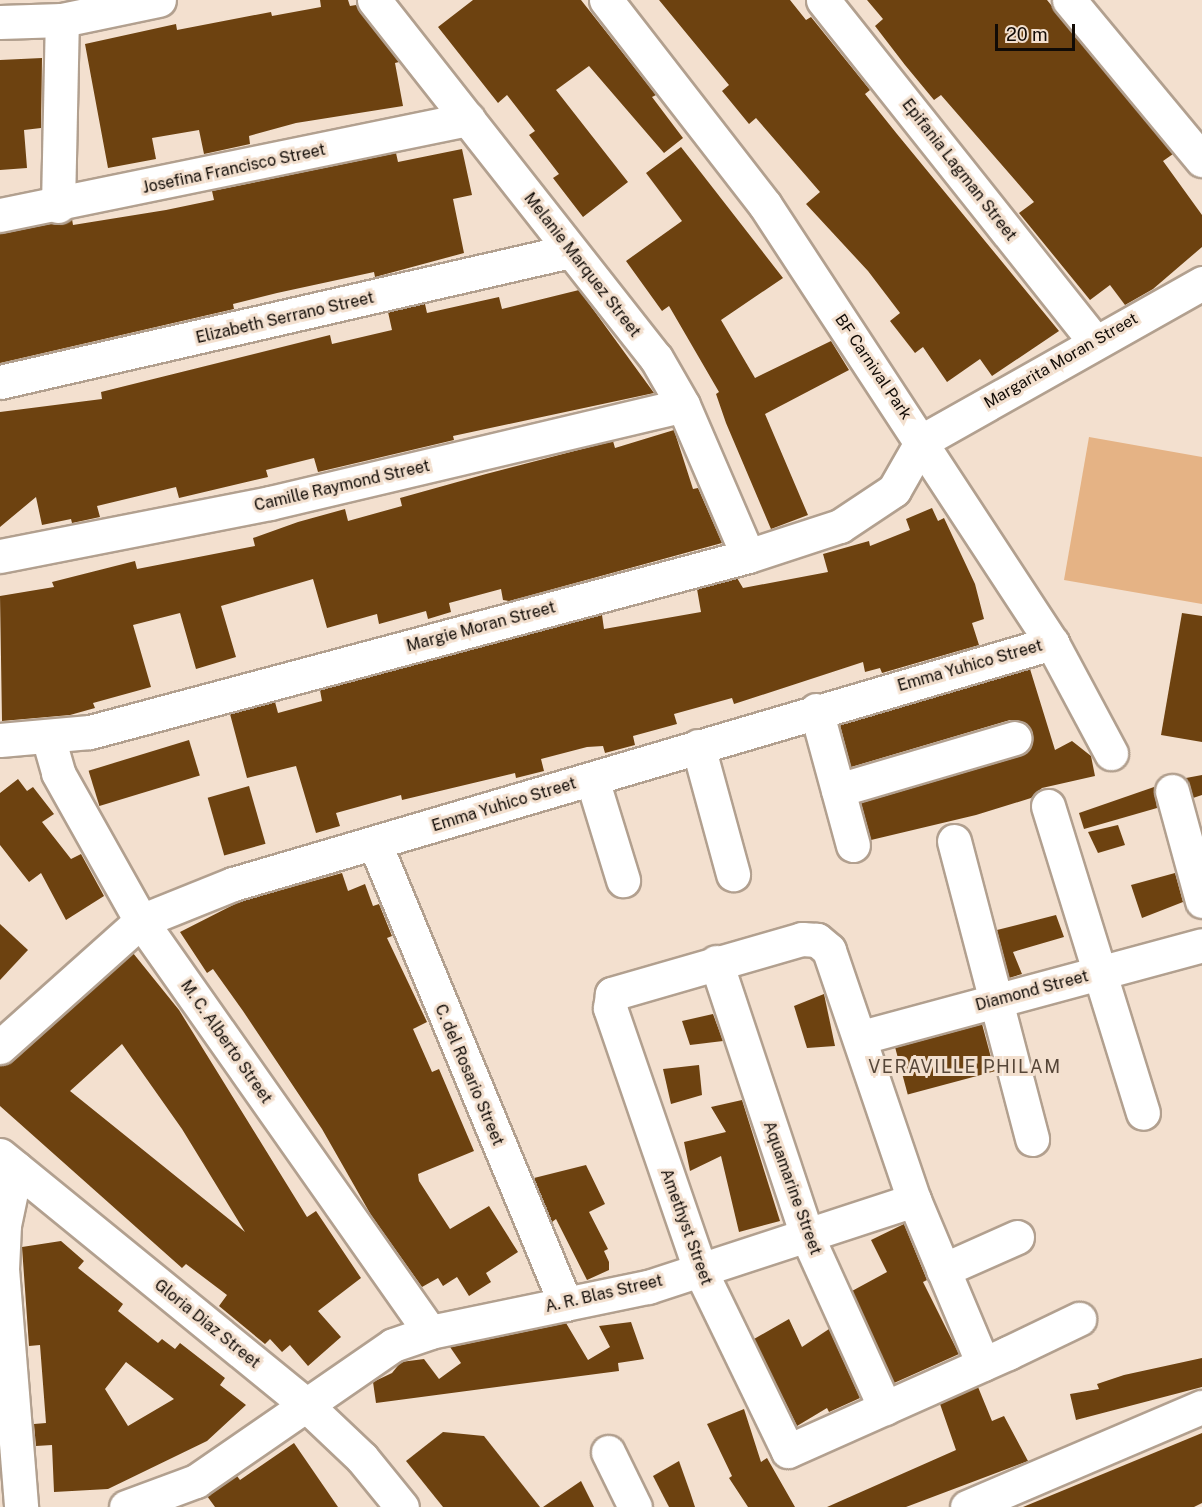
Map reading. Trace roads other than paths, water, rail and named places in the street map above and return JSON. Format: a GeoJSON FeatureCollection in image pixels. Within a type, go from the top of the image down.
{"type":"FeatureCollection","features":[{"type":"Feature","properties":{"kind":"street"},"geometry":{"type":"LineString","coordinates":[[0,22],[62,20],[159,0]]}},
{"type":"Feature","properties":{"kind":"street","name":"Melanie Marquez Street"},"geometry":{"type":"LineString","coordinates":[[374,0],[656,358],[683,405],[748,556]]}},
{"type":"Feature","properties":{"kind":"street","name":"BF Carnival Park"},"geometry":{"type":"LineString","coordinates":[[606,0],[765,205],[922,441],[1052,644],[1111,753]]}},
{"type":"Feature","properties":{"kind":"street","name":"Epifania Lagman Street"},"geometry":{"type":"LineString","coordinates":[[823,0],[1094,341]]}},
{"type":"Feature","properties":{"kind":"street"},"geometry":{"type":"LineString","coordinates":[[1068,0],[1202,160]]}},
{"type":"Feature","properties":{"kind":"street"},"geometry":{"type":"LineString","coordinates":[[58,206],[62,20]]}},
{"type":"Feature","properties":{"kind":"street","name":"Josefina Francisco Street"},"geometry":{"type":"LineString","coordinates":[[0,215],[58,206],[468,119]]}},
{"type":"Feature","properties":{"kind":"street","name":"Elizabeth Serrano Street"},"geometry":{"type":"LineString","coordinates":[[0,382],[570,251]]}},
{"type":"Feature","properties":{"kind":"street","name":"Margarita Moran Street"},"geometry":{"type":"LineString","coordinates":[[922,441],[1094,341],[1202,283]]}},
{"type":"Feature","properties":{"kind":"street","name":"Camille Raymond Street"},"geometry":{"type":"LineString","coordinates":[[0,556],[270,503],[683,405]]}},
{"type":"Feature","properties":{"kind":"street","name":"Margie Moran Street"},"geometry":{"type":"LineString","coordinates":[[0,740],[90,732],[748,556],[840,526],[880,502],[897,487],[922,441]]}},
{"type":"Feature","properties":{"kind":"street","name":"Emma Yuhico Street"},"geometry":{"type":"LineString","coordinates":[[0,1047],[141,921],[233,884],[375,844],[816,710],[1052,644]]}},
{"type":"Feature","properties":{"kind":"street"},"geometry":{"type":"LineString","coordinates":[[816,710],[853,845]]}},
{"type":"Feature","properties":{"kind":"street","name":"M. C. Alberto Street"},"geometry":{"type":"LineString","coordinates":[[48,737],[58,773],[141,921],[430,1332]]}},
{"type":"Feature","properties":{"kind":"street"},"geometry":{"type":"LineString","coordinates":[[838,790],[1015,738]]}},
{"type":"Feature","properties":{"kind":"street"},"geometry":{"type":"LineString","coordinates":[[698,746],[734,874]]}},
{"type":"Feature","properties":{"kind":"street"},"geometry":{"type":"LineString","coordinates":[[592,779],[623,880]]}},
{"type":"Feature","properties":{"kind":"street"},"geometry":{"type":"LineString","coordinates":[[1172,791],[1202,901]]}},
{"type":"Feature","properties":{"kind":"street"},"geometry":{"type":"LineString","coordinates":[[1048,806],[1143,1113]]}},
{"type":"Feature","properties":{"kind":"street"},"geometry":{"type":"LineString","coordinates":[[954,841],[1032,1139]]}},
{"type":"Feature","properties":{"kind":"street","name":"C. del Rosario Street"},"geometry":{"type":"LineString","coordinates":[[375,844],[566,1304]]}},
{"type":"Feature","properties":{"kind":"street"},"geometry":{"type":"LineString","coordinates":[[716,963],[802,939],[817,940],[829,950],[862,1037],[914,1200],[983,1364]]}},
{"type":"Feature","properties":{"kind":"street","name":"Diamond Street"},"geometry":{"type":"LineString","coordinates":[[862,1037],[1202,945]]}},
{"type":"Feature","properties":{"kind":"street","name":"Amethyst Street"},"geometry":{"type":"LineString","coordinates":[[716,963],[612,994],[610,1008],[700,1270],[788,1451],[885,1408]]}},
{"type":"Feature","properties":{"kind":"street","name":"Aquamarine Street"},"geometry":{"type":"LineString","coordinates":[[716,963],[807,1236],[885,1408]]}},
{"type":"Feature","properties":{"kind":"street"},"geometry":{"type":"LineString","coordinates":[[8,1161],[2,1269],[21,1507]]}},
{"type":"Feature","properties":{"kind":"street","name":"Gloria Diaz Street"},"geometry":{"type":"LineString","coordinates":[[8,1161],[304,1403],[362,1458],[402,1507]]}},
{"type":"Feature","properties":{"kind":"street","name":"A. R. Blas Street"},"geometry":{"type":"LineString","coordinates":[[126,1507],[156,1500],[196,1481],[304,1403],[393,1345],[430,1332],[566,1304],[700,1270],[914,1200]]}},
{"type":"Feature","properties":{"kind":"street"},"geometry":{"type":"LineString","coordinates":[[943,1270],[1017,1237]]}},
{"type":"Feature","properties":{"kind":"street"},"geometry":{"type":"LineString","coordinates":[[885,1408],[1079,1319]]}},
{"type":"Feature","properties":{"kind":"street"},"geometry":{"type":"LineString","coordinates":[[967,1507],[1202,1407]]}},
{"type":"Feature","properties":{"kind":"street"},"geometry":{"type":"LineString","coordinates":[[608,1452],[635,1507]]}},
{"type":"Feature","properties":{"kind":"district","name":"VERAVILLE PHILAM"},"geometry":{"type":"Point","coordinates":[965,1067]}}]}
